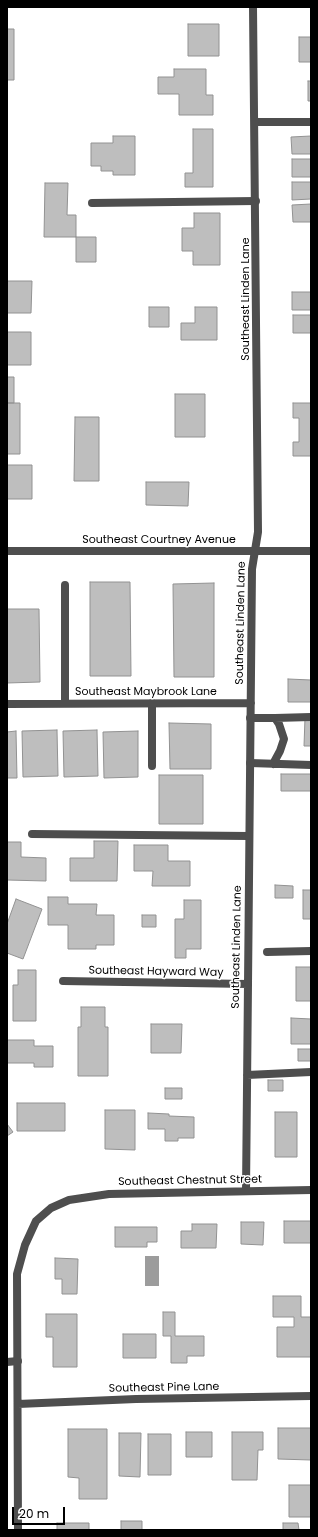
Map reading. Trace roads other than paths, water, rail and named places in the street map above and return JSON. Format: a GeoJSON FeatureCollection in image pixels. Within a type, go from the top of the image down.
{"type":"FeatureCollection","features":[{"type":"Feature","properties":{"kind":"street","name":"Southeast Linden Lane"},"geometry":{"type":"LineString","coordinates":[[246,1191],[252,570],[258,532],[253,7]]}},
{"type":"Feature","properties":{"kind":"street"},"geometry":{"type":"LineString","coordinates":[[255,122],[311,122]]}},
{"type":"Feature","properties":{"kind":"street"},"geometry":{"type":"LineString","coordinates":[[92,203],[256,201]]}},
{"type":"Feature","properties":{"kind":"street","name":"Southeast Courtney Avenue"},"geometry":{"type":"LineString","coordinates":[[7,551],[311,551]]}},
{"type":"Feature","properties":{"kind":"street","name":"Southeast Maybrook Lane"},"geometry":{"type":"LineString","coordinates":[[65,585],[65,704]]}},
{"type":"Feature","properties":{"kind":"street"},"geometry":{"type":"LineString","coordinates":[[152,703],[152,766]]}},
{"type":"Feature","properties":{"kind":"street","name":"Southeast Maybrook Lane"},"geometry":{"type":"LineString","coordinates":[[7,704],[251,703]]}},
{"type":"Feature","properties":{"kind":"street"},"geometry":{"type":"LineString","coordinates":[[250,718],[311,717]]}},
{"type":"Feature","properties":{"kind":"street"},"geometry":{"type":"LineString","coordinates":[[273,764],[280,751],[284,738],[275,718]]}},
{"type":"Feature","properties":{"kind":"street"},"geometry":{"type":"LineString","coordinates":[[250,763],[311,765]]}},
{"type":"Feature","properties":{"kind":"street"},"geometry":{"type":"LineString","coordinates":[[32,834],[249,836]]}},
{"type":"Feature","properties":{"kind":"street"},"geometry":{"type":"LineString","coordinates":[[267,952],[311,951]]}},
{"type":"Feature","properties":{"kind":"street","name":"Southeast Hayward Way"},"geometry":{"type":"LineString","coordinates":[[63,981],[248,984]]}},
{"type":"Feature","properties":{"kind":"street"},"geometry":{"type":"LineString","coordinates":[[247,1075],[311,1072]]}},
{"type":"Feature","properties":{"kind":"street","name":"Southeast Chestnut Street"},"geometry":{"type":"LineString","coordinates":[[18,1530],[17,1274],[25,1245],[36,1221],[52,1208],[70,1200],[116,1194],[311,1190]]}},
{"type":"Feature","properties":{"kind":"street"},"geometry":{"type":"LineString","coordinates":[[7,1362],[18,1361]]}},
{"type":"Feature","properties":{"kind":"street","name":"Southeast Pine Lane"},"geometry":{"type":"LineString","coordinates":[[18,1404],[136,1399],[311,1396]]}}]}
